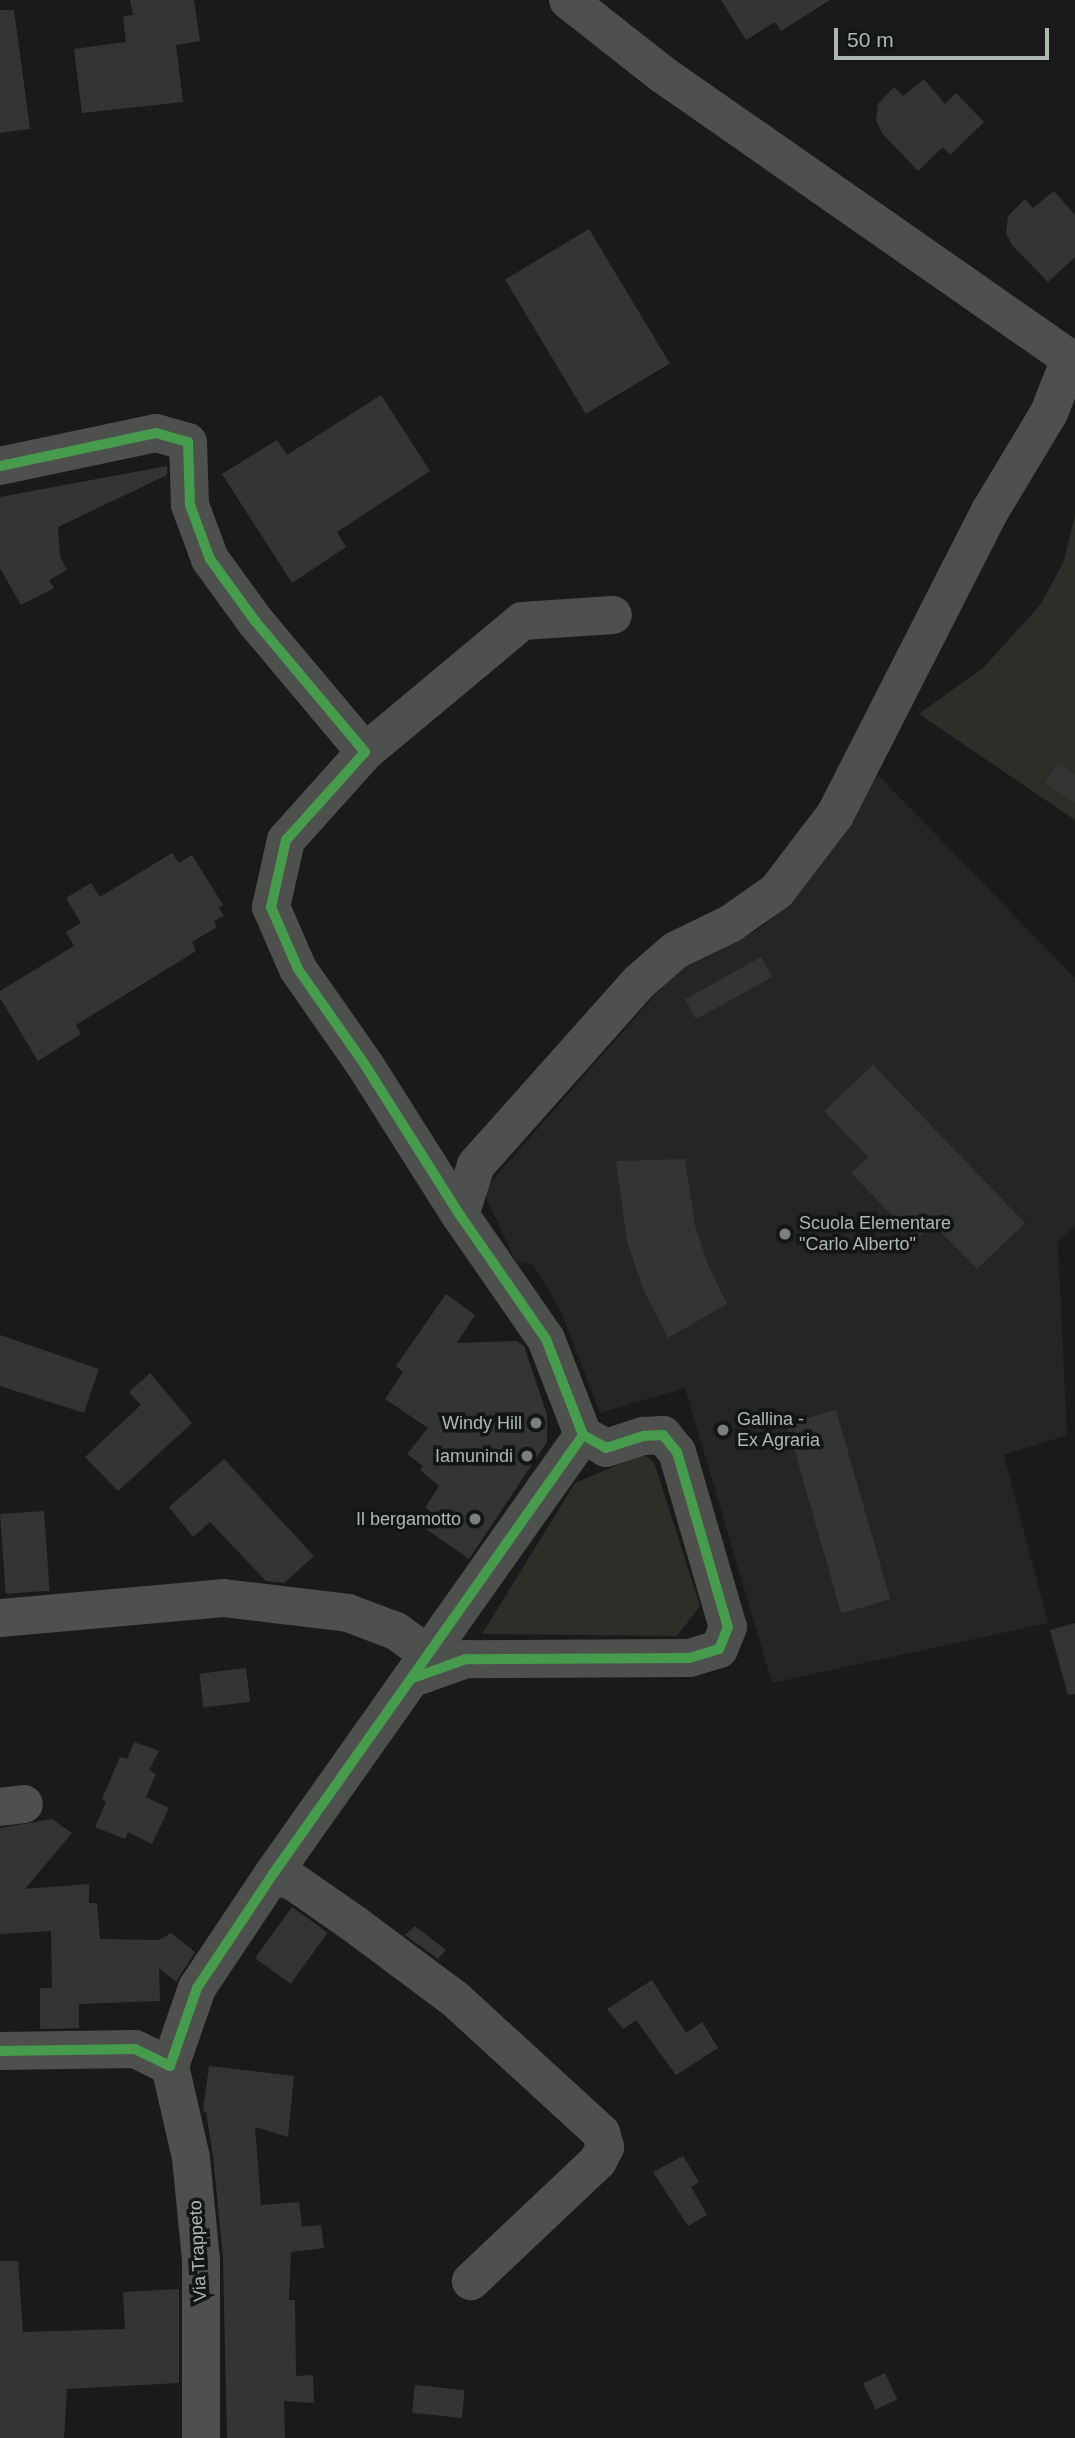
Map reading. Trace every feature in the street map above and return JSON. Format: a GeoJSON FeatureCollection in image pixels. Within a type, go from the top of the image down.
{"type":"FeatureCollection","features":[{"type":"Feature","properties":{"kind":"street"},"geometry":{"type":"LineString","coordinates":[[460,1215],[476,1165],[639,982],[676,950],[730,923],[776,891],[835,815],[990,511],[1049,413],[1072,360],[662,74],[568,0]]}},
{"type":"Feature","properties":{"kind":"street"},"geometry":{"type":"LineString","coordinates":[[0,466],[156,433],[188,442],[190,505],[209,559],[255,621],[365,752]]}},
{"type":"Feature","properties":{"kind":"street"},"geometry":{"type":"LineString","coordinates":[[421,1666],[466,1659],[689,1658],[719,1649],[728,1627],[677,1452],[663,1436],[644,1436],[606,1448],[583,1435],[546,1339],[460,1215],[365,1065],[298,969],[271,907],[286,840],[365,752],[522,621],[613,615]]}},
{"type":"Feature","properties":{"kind":"street"},"geometry":{"type":"LineString","coordinates":[[0,2051],[135,2049],[170,2066],[197,1988],[273,1874],[583,1435]]}},
{"type":"Feature","properties":{"kind":"street"},"geometry":{"type":"LineString","coordinates":[[0,1618],[223,1598],[348,1613],[396,1631],[421,1666]]}},
{"type":"Feature","properties":{"kind":"street"},"geometry":{"type":"LineString","coordinates":[[273,1874],[294,1882],[455,1998],[601,2133],[605,2147],[598,2161],[471,2281]]}},
{"type":"Feature","properties":{"kind":"street","name":"Via Trappeto"},"geometry":{"type":"LineString","coordinates":[[170,2066],[191,2158],[201,2260],[201,2438]]}},
{"type":"Feature","properties":{"kind":"shaded area"},"geometry":{"type":"Polygon","coordinates":[[[1075,514],[1075,820],[919,714],[984,667],[1041,604],[1064,561],[1075,514]]]}},
{"type":"Feature","properties":{"kind":"shaded area","name":"Scuola Elementare \"Carlo Alberto\""},"geometry":{"type":"Polygon","coordinates":[[[878,775],[1075,978],[1075,1226],[1058,1243],[1067,1435],[1004,1455],[1048,1623],[772,1683],[685,1388],[600,1413],[560,1309],[533,1265],[516,1262],[483,1191],[677,970],[759,929],[791,903],[878,775]]]}},
{"type":"Feature","properties":{"kind":"shaded area"},"geometry":{"type":"Polygon","coordinates":[[[643,1454],[654,1462],[700,1606],[677,1636],[482,1634],[575,1483],[643,1454]]]}},
{"type":"Feature","properties":{"kind":"building"},"geometry":{"type":"Polygon","coordinates":[[[130,0],[194,0],[200,41],[176,45],[183,102],[82,113],[74,49],[126,42],[123,16],[133,15],[130,0]]]}},
{"type":"Feature","properties":{"kind":"building"},"geometry":{"type":"Polygon","coordinates":[[[721,0],[830,0],[781,31],[775,22],[746,40],[721,0]]]}},
{"type":"Feature","properties":{"kind":"building"},"geometry":{"type":"Polygon","coordinates":[[[0,10],[14,10],[30,129],[0,133],[0,10]]]}},
{"type":"Feature","properties":{"kind":"building"},"geometry":{"type":"Polygon","coordinates":[[[924,79],[945,104],[956,93],[984,122],[950,155],[943,147],[918,171],[882,133],[876,120],[878,104],[894,87],[903,96],[924,79]]]}},
{"type":"Feature","properties":{"kind":"building"},"geometry":{"type":"Polygon","coordinates":[[[1054,191],[1075,215],[1075,257],[1048,282],[1012,245],[1006,233],[1008,216],[1025,199],[1033,208],[1054,191]]]}},
{"type":"Feature","properties":{"kind":"building"},"geometry":{"type":"Polygon","coordinates":[[[589,229],[670,364],[586,414],[505,279],[589,229]]]}},
{"type":"Feature","properties":{"kind":"building"},"geometry":{"type":"Polygon","coordinates":[[[381,395],[430,471],[337,532],[346,547],[292,583],[222,474],[277,440],[287,455],[381,395]]]}},
{"type":"Feature","properties":{"kind":"building"},"geometry":{"type":"Polygon","coordinates":[[[167,466],[167,475],[58,527],[60,556],[67,570],[49,580],[54,588],[21,605],[0,568],[0,497],[167,466]]]}},
{"type":"Feature","properties":{"kind":"building"},"geometry":{"type":"Polygon","coordinates":[[[1058,763],[1075,775],[1075,803],[1045,783],[1058,763]]]}},
{"type":"Feature","properties":{"kind":"building"},"geometry":{"type":"Polygon","coordinates":[[[172,853],[179,863],[192,855],[223,905],[219,908],[224,916],[214,921],[217,927],[192,942],[196,951],[76,1025],[81,1034],[38,1061],[0,998],[0,991],[74,946],[66,932],[81,923],[66,898],[91,883],[100,897],[172,853]]]}},
{"type":"Feature","properties":{"kind":"building"},"geometry":{"type":"Polygon","coordinates":[[[761,957],[772,977],[696,1019],[685,999],[761,957]]]}},
{"type":"Feature","properties":{"kind":"building"},"geometry":{"type":"Polygon","coordinates":[[[873,1065],[1025,1223],[977,1269],[933,1224],[916,1240],[851,1173],[868,1157],[824,1111],[873,1065]]]}},
{"type":"Feature","properties":{"kind":"building"},"geometry":{"type":"Polygon","coordinates":[[[685,1159],[695,1225],[708,1265],[727,1304],[668,1338],[644,1291],[627,1241],[616,1161],[685,1159]]]}},
{"type":"Feature","properties":{"kind":"building"},"geometry":{"type":"Polygon","coordinates":[[[446,1294],[475,1315],[457,1343],[517,1341],[524,1346],[547,1415],[547,1442],[469,1559],[426,1529],[435,1514],[425,1508],[439,1486],[420,1470],[423,1466],[407,1454],[428,1428],[385,1399],[403,1372],[396,1366],[446,1294]]]}},
{"type":"Feature","properties":{"kind":"building"},"geometry":{"type":"Polygon","coordinates":[[[0,1335],[99,1369],[84,1413],[0,1386],[0,1335]]]}},
{"type":"Feature","properties":{"kind":"building"},"geometry":{"type":"Polygon","coordinates":[[[150,1373],[192,1423],[118,1491],[85,1457],[141,1405],[129,1392],[150,1373]]]}},
{"type":"Feature","properties":{"kind":"building"},"geometry":{"type":"Polygon","coordinates":[[[836,1410],[890,1599],[841,1613],[787,1424],[836,1410]]]}},
{"type":"Feature","properties":{"kind":"building"},"geometry":{"type":"Polygon","coordinates":[[[224,1459],[314,1556],[284,1583],[266,1581],[210,1522],[193,1537],[169,1507],[224,1459]]]}},
{"type":"Feature","properties":{"kind":"building"},"geometry":{"type":"Polygon","coordinates":[[[44,1511],[50,1591],[6,1594],[0,1514],[44,1511]]]}},
{"type":"Feature","properties":{"kind":"building"},"geometry":{"type":"Polygon","coordinates":[[[1075,1623],[1075,1694],[1068,1695],[1050,1630],[1075,1623]]]}},
{"type":"Feature","properties":{"kind":"building"},"geometry":{"type":"Polygon","coordinates":[[[246,1668],[250,1702],[203,1707],[199,1674],[246,1668]]]}},
{"type":"Feature","properties":{"kind":"building"},"geometry":{"type":"Polygon","coordinates":[[[134,1742],[159,1751],[149,1770],[156,1774],[146,1797],[169,1808],[152,1844],[128,1832],[125,1839],[95,1827],[106,1802],[102,1799],[120,1757],[127,1759],[134,1742]]]}},
{"type":"Feature","properties":{"kind":"building"},"geometry":{"type":"Polygon","coordinates":[[[52,1819],[72,1833],[25,1889],[89,1884],[89,1903],[97,1903],[100,1939],[159,1940],[171,1933],[195,1952],[176,1982],[159,1968],[160,2001],[79,2004],[79,2028],[40,2029],[40,1988],[52,1988],[51,1931],[0,1934],[0,1828],[52,1819]]]}},
{"type":"Feature","properties":{"kind":"building"},"geometry":{"type":"Polygon","coordinates":[[[292,1907],[328,1933],[291,1984],[255,1958],[292,1907]]]}},
{"type":"Feature","properties":{"kind":"building"},"geometry":{"type":"Polygon","coordinates":[[[415,1926],[446,1950],[438,1959],[405,1935],[415,1926]]]}},
{"type":"Feature","properties":{"kind":"building"},"geometry":{"type":"Polygon","coordinates":[[[652,1980],[686,2033],[702,2022],[718,2048],[676,2075],[636,2020],[623,2029],[607,2009],[652,1980]]]}},
{"type":"Feature","properties":{"kind":"building"},"geometry":{"type":"Polygon","coordinates":[[[209,2066],[294,2076],[288,2137],[255,2127],[261,2205],[299,2202],[302,2227],[321,2225],[324,2248],[291,2252],[289,2300],[295,2300],[296,2376],[313,2375],[314,2403],[284,2401],[285,2438],[227,2438],[223,2258],[213,2156],[206,2112],[203,2111],[209,2066]]]}},
{"type":"Feature","properties":{"kind":"building"},"geometry":{"type":"Polygon","coordinates":[[[683,2156],[699,2182],[691,2187],[707,2215],[688,2226],[653,2172],[683,2156]]]}},
{"type":"Feature","properties":{"kind":"building"},"geometry":{"type":"Polygon","coordinates":[[[0,2261],[18,2261],[23,2332],[125,2329],[123,2292],[179,2289],[179,2383],[67,2389],[64,2438],[0,2438],[0,2261]]]}},
{"type":"Feature","properties":{"kind":"building"},"geometry":{"type":"Polygon","coordinates":[[[885,2373],[897,2399],[876,2409],[863,2383],[885,2373]]]}},
{"type":"Feature","properties":{"kind":"building"},"geometry":{"type":"Polygon","coordinates":[[[415,2385],[465,2390],[462,2418],[412,2413],[415,2385]]]}},
{"type":"Feature","properties":{"kind":"cycle path"},"geometry":{"type":"LineString","coordinates":[[0,466],[156,433],[188,442],[190,505],[210,559],[255,621],[365,752],[286,840],[271,907],[298,969],[365,1065],[460,1215],[546,1339],[583,1435]]}},
{"type":"Feature","properties":{"kind":"cycle path"},"geometry":{"type":"LineString","coordinates":[[0,2051],[135,2049],[170,2066],[197,1988],[273,1874],[583,1435],[606,1448],[644,1436],[663,1435],[677,1452],[728,1627],[719,1649],[689,1658],[466,1659],[413,1678]]}},
{"type":"Feature","properties":{"kind":"place","name":"Scuola Elementare \"Carlo Alberto\""},"geometry":{"type":"Point","coordinates":[785,1234]}},
{"type":"Feature","properties":{"kind":"place","name":"Windy Hill"},"geometry":{"type":"Point","coordinates":[536,1423]}},
{"type":"Feature","properties":{"kind":"place","name":"Gallina - Ex Agraria"},"geometry":{"type":"Point","coordinates":[723,1430]}},
{"type":"Feature","properties":{"kind":"place","name":"Iamunindi"},"geometry":{"type":"Point","coordinates":[527,1456]}},
{"type":"Feature","properties":{"kind":"place","name":"Il bergamotto"},"geometry":{"type":"Point","coordinates":[475,1519]}}]}
